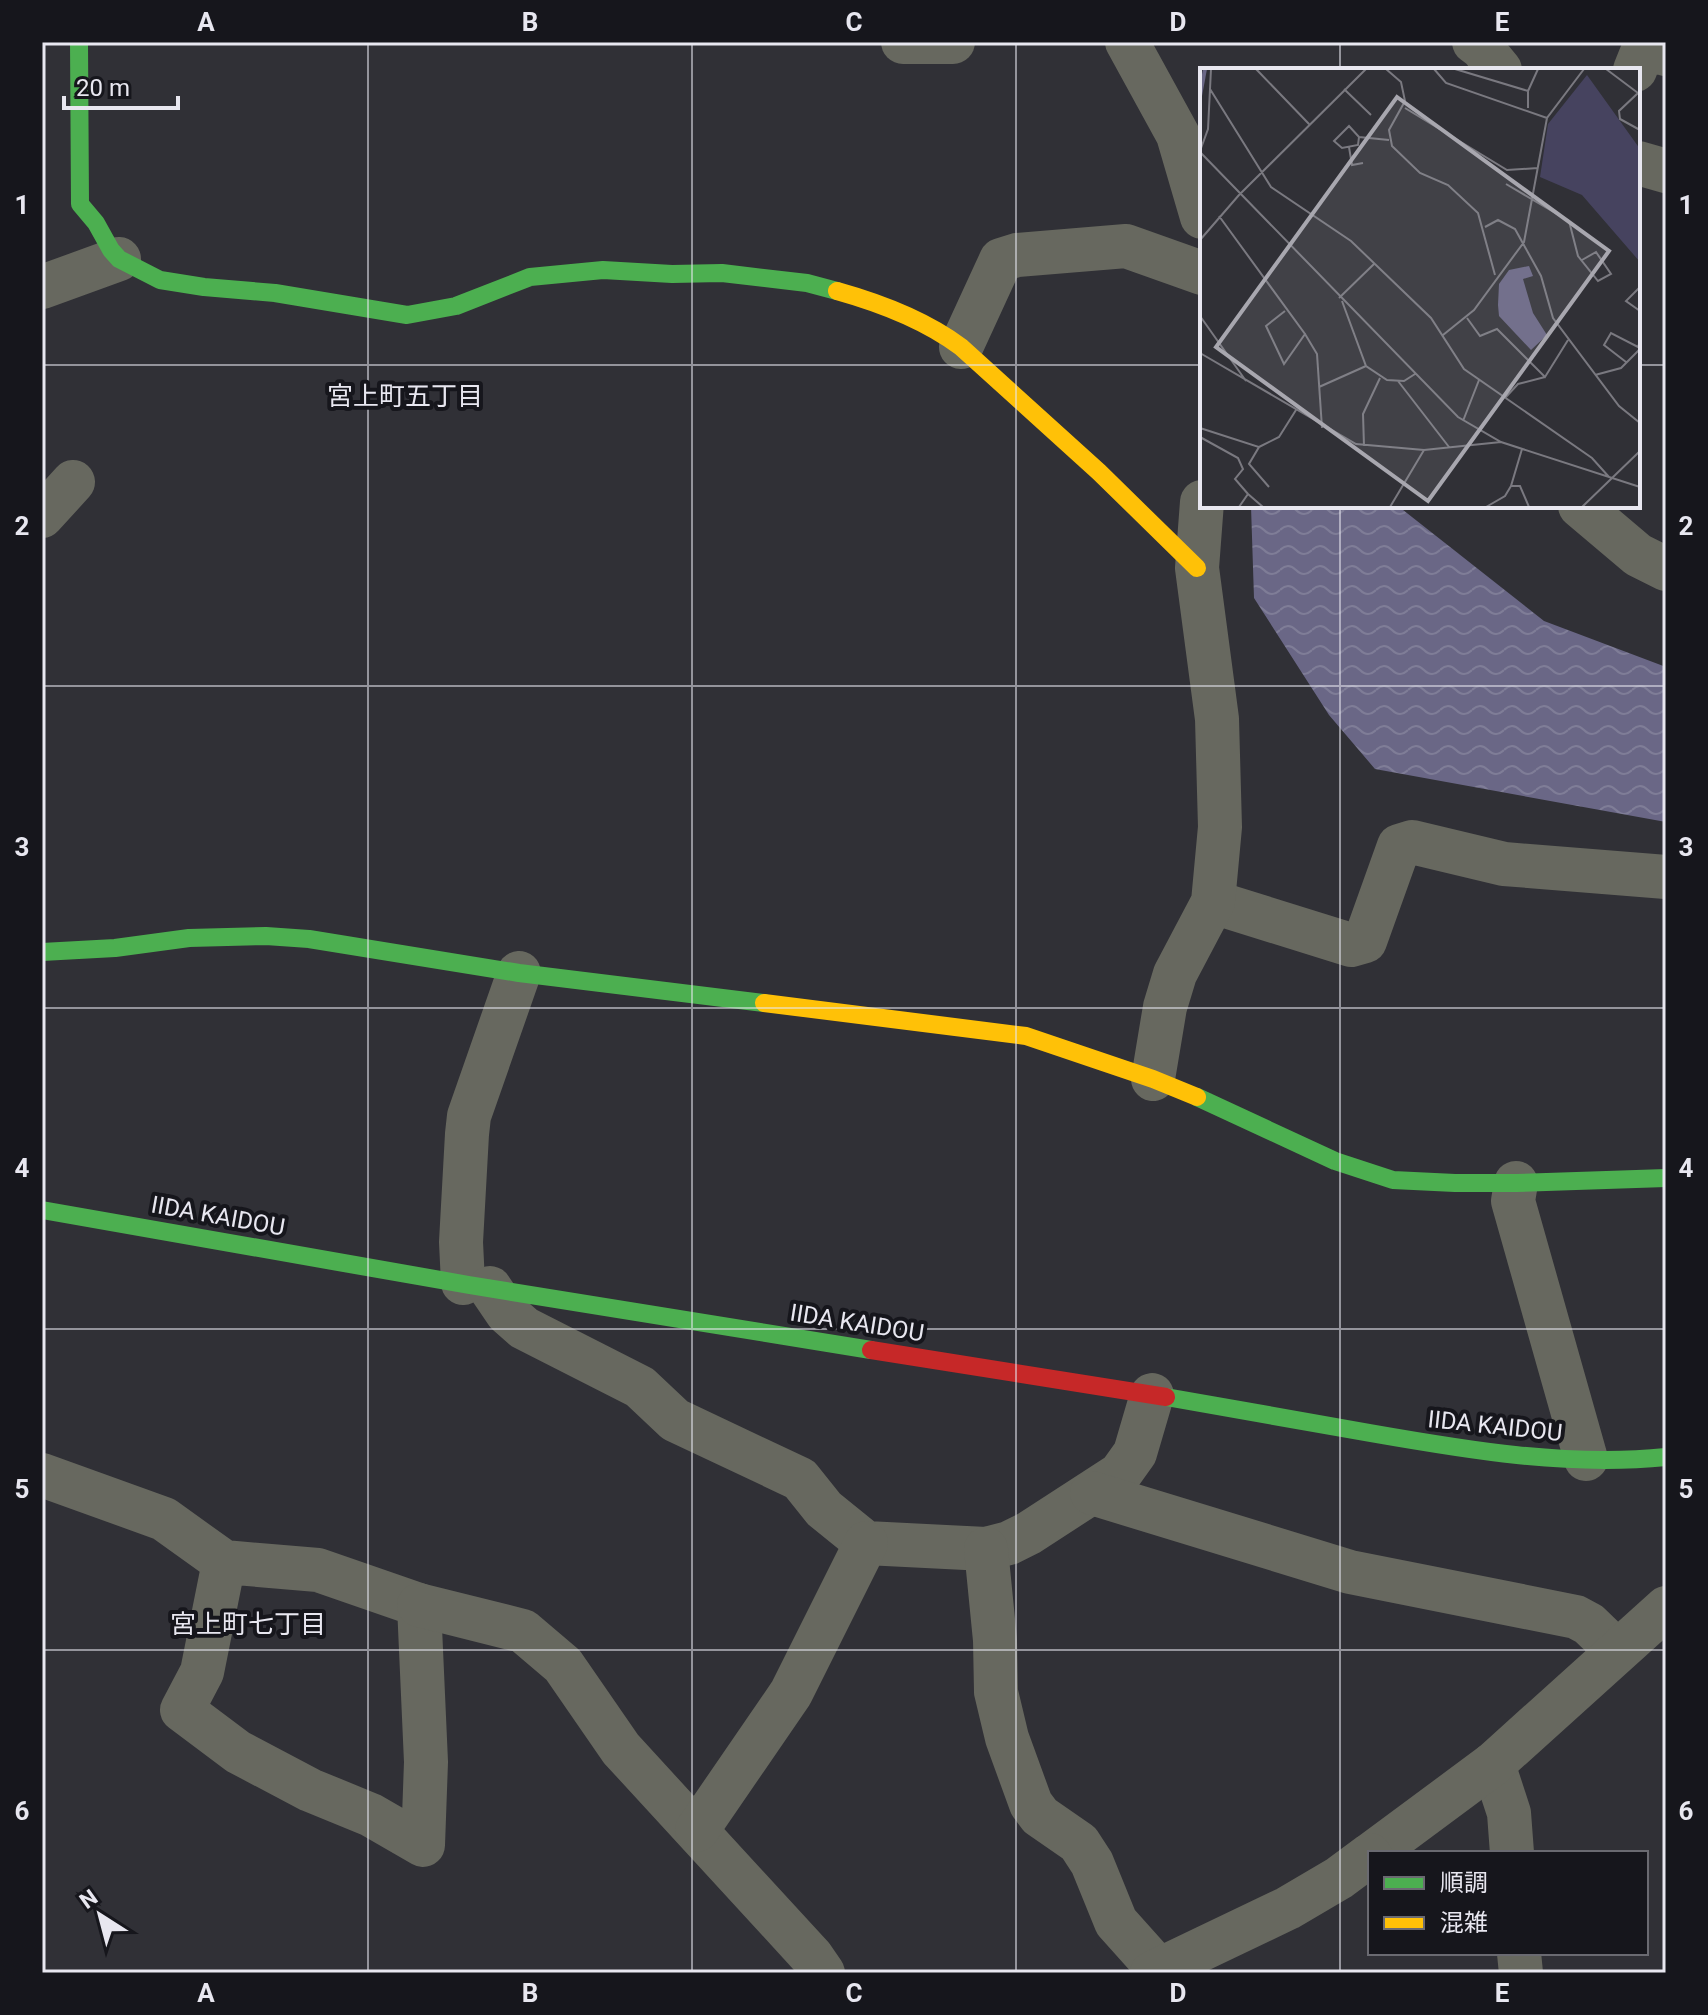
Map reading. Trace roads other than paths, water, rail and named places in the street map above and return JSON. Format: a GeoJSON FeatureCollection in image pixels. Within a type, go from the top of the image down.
{"type":"FeatureCollection","features":[{"type":"Feature","properties":{"kind":"street"},"geometry":{"type":"LineString","coordinates":[[79,42],[80,204],[119,259],[160,280],[275,293],[407,315],[456,306],[530,277],[603,270],[722,273],[807,283],[870,300],[941,332],[961,347],[1099,472],[1197,568]]}},
{"type":"Feature","properties":{"kind":"street"},"geometry":{"type":"LineString","coordinates":[[903,42],[953,42]]}},
{"type":"Feature","properties":{"kind":"street"},"geometry":{"type":"LineString","coordinates":[[1127,42],[1178,135],[1200,210]]}},
{"type":"Feature","properties":{"kind":"street"},"geometry":{"type":"LineString","coordinates":[[1474,42],[1498,68]]}},
{"type":"Feature","properties":{"kind":"street"},"geometry":{"type":"LineString","coordinates":[[1636,68],[1641,55],[1666,54]]}},
{"type":"Feature","properties":{"kind":"street"},"geometry":{"type":"LineString","coordinates":[[1640,164],[1666,171]]}},
{"type":"Feature","properties":{"kind":"street"},"geometry":{"type":"LineString","coordinates":[[961,347],[1001,260],[1017,255],[1126,246],[1200,272]]}},
{"type":"Feature","properties":{"kind":"street"},"geometry":{"type":"LineString","coordinates":[[42,287],[119,259]]}},
{"type":"Feature","properties":{"kind":"street"},"geometry":{"type":"LineString","coordinates":[[42,516],[73,482]]}},
{"type":"Feature","properties":{"kind":"street"},"geometry":{"type":"LineString","coordinates":[[1153,1079],[1165,1007],[1175,974],[1213,902],[1220,827],[1217,719],[1197,568],[1202,508]]}},
{"type":"Feature","properties":{"kind":"street"},"geometry":{"type":"LineString","coordinates":[[1582,508],[1638,555],[1666,569]]}},
{"type":"Feature","properties":{"kind":"street"},"geometry":{"type":"LineString","coordinates":[[1213,902],[1351,945],[1365,941],[1399,846],[1412,842],[1504,864],[1666,877]]}},
{"type":"Feature","properties":{"kind":"street"},"geometry":{"type":"LineString","coordinates":[[42,952],[115,948],[189,938],[266,936],[342,944],[519,973],[1026,1036],[1153,1079],[1335,1161],[1393,1180],[1516,1183],[1666,1178]]}},
{"type":"Feature","properties":{"kind":"street"},"geometry":{"type":"LineString","coordinates":[[519,973],[469,1116],[461,1242],[477,1286],[524,1328],[640,1387],[675,1420],[800,1479],[824,1509],[866,1543],[986,1549],[1029,1533],[1120,1474],[1135,1453],[1152,1395]]}},
{"type":"Feature","properties":{"kind":"street"},"geometry":{"type":"LineString","coordinates":[[1516,1183],[1513,1201],[1586,1459]]}},
{"type":"Feature","properties":{"kind":"street","name":"IIDA KAIDOU"},"geometry":{"type":"LineString","coordinates":[[42,1210],[477,1286],[1152,1395],[1444,1446],[1546,1458],[1635,1460],[1666,1457]]}},
{"type":"Feature","properties":{"kind":"street"},"geometry":{"type":"LineString","coordinates":[[42,1475],[164,1519],[224,1562],[318,1570],[419,1605],[523,1631],[563,1665],[621,1749],[812,1957],[823,1973]]}},
{"type":"Feature","properties":{"kind":"street"},"geometry":{"type":"LineString","coordinates":[[1092,1493],[1350,1572],[1576,1617],[1589,1624],[1617,1651]]}},
{"type":"Feature","properties":{"kind":"street"},"geometry":{"type":"LineString","coordinates":[[697,1830],[791,1693],[866,1543]]}},
{"type":"Feature","properties":{"kind":"street"},"geometry":{"type":"LineString","coordinates":[[986,1549],[995,1640],[996,1692],[1007,1738],[1031,1804],[1040,1816],[1079,1843],[1092,1863],[1116,1922],[1155,1971],[1288,1908],[1339,1878],[1368,1856]]}},
{"type":"Feature","properties":{"kind":"street"},"geometry":{"type":"LineString","coordinates":[[224,1562],[202,1672],[182,1710],[238,1752],[310,1790],[371,1815],[423,1845],[426,1762],[419,1605]]}},
{"type":"Feature","properties":{"kind":"street"},"geometry":{"type":"LineString","coordinates":[[1375,1851],[1493,1764],[1666,1608]]}},
{"type":"Feature","properties":{"kind":"street"},"geometry":{"type":"LineString","coordinates":[[1493,1764],[1509,1813],[1512,1851]]}},
{"type":"Feature","properties":{"kind":"water"},"geometry":{"type":"Polygon","coordinates":[[[1251,508],[1401,508],[1544,621],[1666,667],[1666,822],[1375,769],[1329,715],[1254,598],[1251,508]]]}},
{"type":"Feature","properties":{"kind":"district","name":"宮上町五丁目"},"geometry":{"type":"Point","coordinates":[405,396]}},
{"type":"Feature","properties":{"kind":"district","name":"宮上町七丁目"},"geometry":{"type":"Point","coordinates":[248,1624]}}]}
